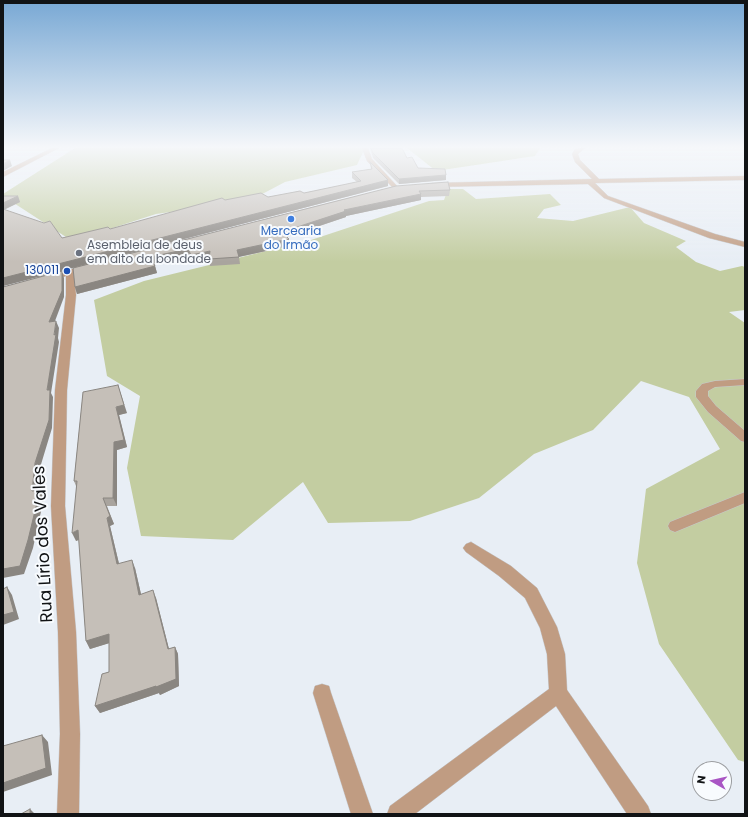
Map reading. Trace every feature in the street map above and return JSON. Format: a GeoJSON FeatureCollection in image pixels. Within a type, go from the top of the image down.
{"type":"FeatureCollection","features":[{"type":"Feature","properties":{"kind":"street"},"geometry":{"type":"LineString","coordinates":[[597,186],[606,197],[712,236],[745,245]]}},
{"type":"Feature","properties":{"kind":"street"},"geometry":{"type":"LineString","coordinates":[[40,280],[93,267]]}},
{"type":"Feature","properties":{"kind":"street","name":"Rua Lírio dos Vales"},"geometry":{"type":"LineString","coordinates":[[68,814],[70,734],[67,632],[58,506],[58,475],[61,390],[71,295],[70,273]]}},
{"type":"Feature","properties":{"kind":"street"},"geometry":{"type":"LineString","coordinates":[[745,382],[715,384],[706,386],[702,391],[702,397],[712,409],[745,438]]}},
{"type":"Feature","properties":{"kind":"street"},"geometry":{"type":"LineString","coordinates":[[675,526],[745,497]]}},
{"type":"Feature","properties":{"kind":"street"},"geometry":{"type":"LineString","coordinates":[[471,548],[505,571],[531,593],[548,627],[556,654],[558,693],[640,814]]}},
{"type":"Feature","properties":{"kind":"street"},"geometry":{"type":"LineString","coordinates":[[322,693],[362,814]]}},
{"type":"Feature","properties":{"kind":"street"},"geometry":{"type":"LineString","coordinates":[[398,814],[558,693]]}},
{"type":"Feature","properties":{"kind":"green space"},"geometry":{"type":"Polygon","coordinates":[[[15,186],[277,186],[249,201],[156,214],[94,234],[66,237],[3,196],[3,194],[15,186]]]}},
{"type":"Feature","properties":{"kind":"green space"},"geometry":{"type":"Polygon","coordinates":[[[448,189],[463,189],[476,199],[550,194],[561,205],[544,209],[537,218],[573,221],[630,207],[644,223],[686,241],[676,247],[696,262],[720,271],[742,266],[745,267],[745,310],[729,312],[745,323],[745,762],[738,760],[659,644],[637,563],[646,489],[720,449],[689,397],[641,381],[593,430],[534,454],[479,498],[410,521],[328,523],[303,482],[233,540],[141,536],[127,468],[140,396],[107,376],[94,300],[144,281],[311,240],[429,201],[444,200],[448,189]]]}},
{"type":"Feature","properties":{"kind":"building"},"geometry":{"type":"Polygon","coordinates":[[[337,186],[364,186],[3,278],[3,209],[44,223],[50,221],[62,238],[108,227],[110,229],[222,198],[225,200],[261,193],[268,197],[300,191],[304,193],[337,186]]]}},
{"type":"Feature","properties":{"kind":"building"},"geometry":{"type":"Polygon","coordinates":[[[396,186],[449,186],[450,190],[419,191],[421,194],[344,210],[346,211],[282,232],[289,239],[237,250],[239,257],[209,259],[210,251],[191,255],[188,249],[150,257],[155,266],[75,287],[73,268],[396,186]]]}},
{"type":"Feature","properties":{"kind":"building"},"geometry":{"type":"Polygon","coordinates":[[[3,196],[18,196],[3,203],[3,196]]]}},
{"type":"Feature","properties":{"kind":"building"},"geometry":{"type":"Polygon","coordinates":[[[62,271],[62,291],[49,322],[56,321],[54,335],[56,334],[47,390],[50,390],[49,420],[35,463],[32,491],[40,490],[20,566],[3,569],[3,287],[62,271]]]}},
{"type":"Feature","properties":{"kind":"building"},"geometry":{"type":"Polygon","coordinates":[[[118,385],[124,405],[116,407],[124,440],[114,442],[113,498],[103,498],[110,516],[107,518],[117,564],[132,560],[139,595],[153,590],[168,649],[175,647],[176,679],[156,687],[95,706],[102,674],[109,672],[109,634],[86,641],[78,530],[72,533],[77,481],[74,481],[83,392],[118,385]]]}},
{"type":"Feature","properties":{"kind":"building"},"geometry":{"type":"Polygon","coordinates":[[[7,587],[14,612],[3,615],[3,589],[7,587]]]}},
{"type":"Feature","properties":{"kind":"building"},"geometry":{"type":"Polygon","coordinates":[[[42,735],[46,768],[3,783],[3,746],[42,735]]]}},
{"type":"Feature","properties":{"kind":"building"},"geometry":{"type":"Polygon","coordinates":[[[30,809],[30,814],[21,814],[30,809]]]}},
{"type":"Feature","properties":{"kind":"place","name":"Mercearia do Irmão"},"geometry":{"type":"Point","coordinates":[291,219]}},
{"type":"Feature","properties":{"kind":"place","name":"Asembleia de deus em alto da bondade"},"geometry":{"type":"Point","coordinates":[79,253]}},
{"type":"Feature","properties":{"kind":"place","name":"130011"},"geometry":{"type":"Point","coordinates":[67,271]}}]}
